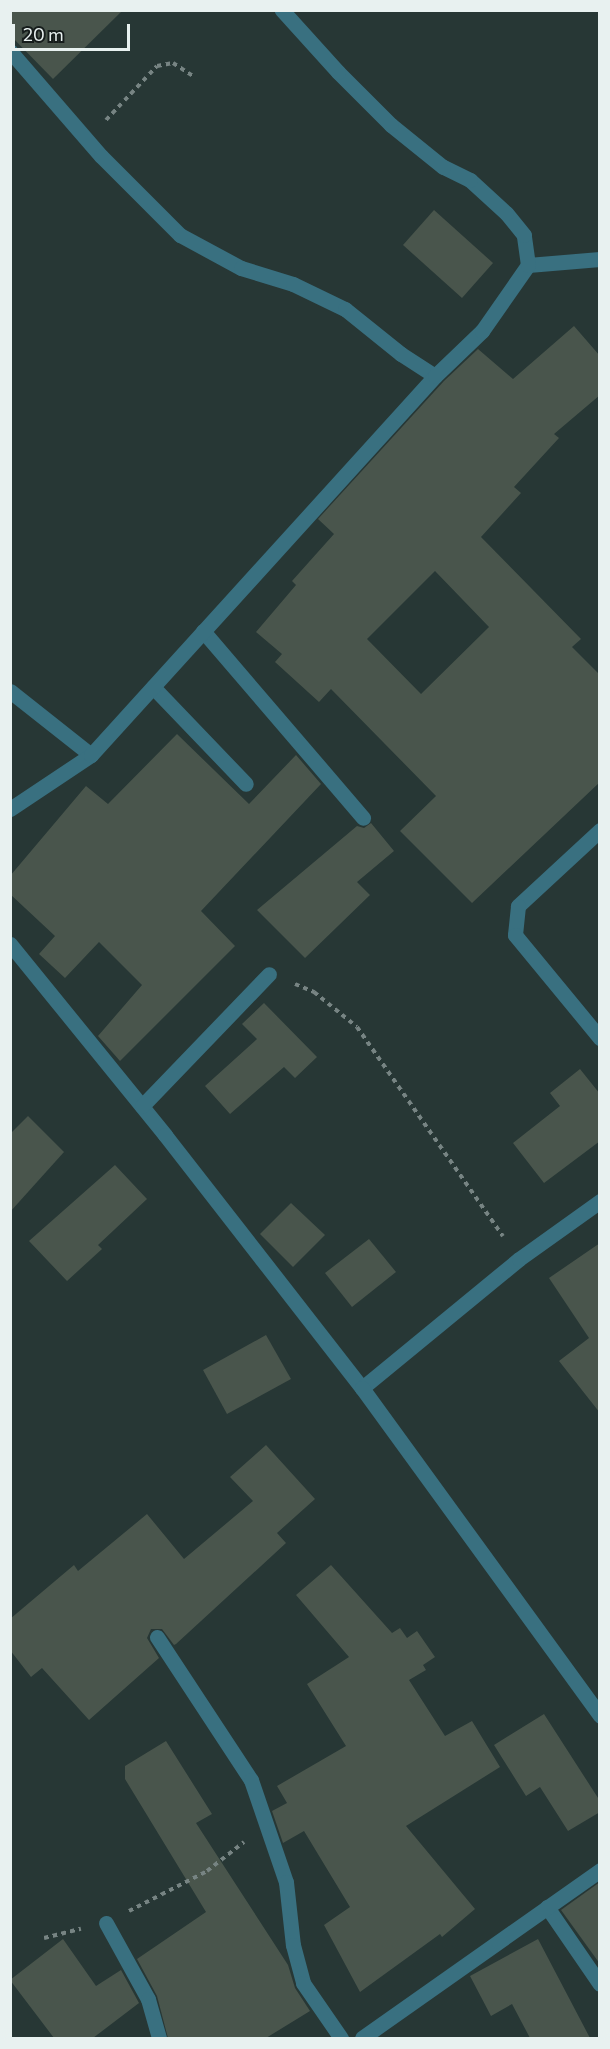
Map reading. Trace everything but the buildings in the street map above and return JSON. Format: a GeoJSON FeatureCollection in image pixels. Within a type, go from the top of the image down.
{"type":"FeatureCollection","features":[{"type":"Feature","properties":{"kind":"street"},"geometry":{"type":"LineString","coordinates":[[10,809],[91,755],[435,376],[482,331],[528,264],[524,235],[506,213],[470,180],[442,167],[392,124],[338,72],[282,10]]}},
{"type":"Feature","properties":{"kind":"street"},"geometry":{"type":"LineString","coordinates":[[10,51],[87,140],[180,235],[241,268],[293,284],[345,309],[401,354],[435,376]]}},
{"type":"Feature","properties":{"kind":"street"},"geometry":{"type":"LineString","coordinates":[[528,264],[600,259]]}},
{"type":"Feature","properties":{"kind":"street"},"geometry":{"type":"LineString","coordinates":[[203,631],[363,818]]}},
{"type":"Feature","properties":{"kind":"street"},"geometry":{"type":"LineString","coordinates":[[153,687],[246,784]]}},
{"type":"Feature","properties":{"kind":"street"},"geometry":{"type":"LineString","coordinates":[[10,691],[91,755]]}},
{"type":"Feature","properties":{"kind":"street"},"geometry":{"type":"LineString","coordinates":[[600,830],[518,906],[515,935],[600,1038]]}},
{"type":"Feature","properties":{"kind":"street"},"geometry":{"type":"LineString","coordinates":[[10,944],[142,1106],[362,1388],[600,1716]]}},
{"type":"Feature","properties":{"kind":"street"},"geometry":{"type":"LineString","coordinates":[[142,1106],[269,974]]}},
{"type":"Feature","properties":{"kind":"street"},"geometry":{"type":"LineString","coordinates":[[362,1388],[519,1259],[600,1201]]}},
{"type":"Feature","properties":{"kind":"street"},"geometry":{"type":"LineString","coordinates":[[157,1637],[251,1780],[268,1823],[286,1882],[293,1945],[303,1983],[341,2038]]}},
{"type":"Feature","properties":{"kind":"street"},"geometry":{"type":"LineString","coordinates":[[362,2038],[600,1870]]}},
{"type":"Feature","properties":{"kind":"street"},"geometry":{"type":"LineString","coordinates":[[547,1908],[600,1984]]}},
{"type":"Feature","properties":{"kind":"street"},"geometry":{"type":"LineString","coordinates":[[106,1923],[148,1999],[159,2038]]}},
{"type":"Feature","properties":{"kind":"path"},"geometry":{"type":"LineString","coordinates":[[87,140],[157,66],[173,63],[193,76]]}},
{"type":"Feature","properties":{"kind":"path"},"geometry":{"type":"LineString","coordinates":[[269,974],[314,992],[357,1027],[519,1259]]}},
{"type":"Feature","properties":{"kind":"path"},"geometry":{"type":"LineString","coordinates":[[44,1938],[106,1923],[207,1871],[268,1823]]}}]}
